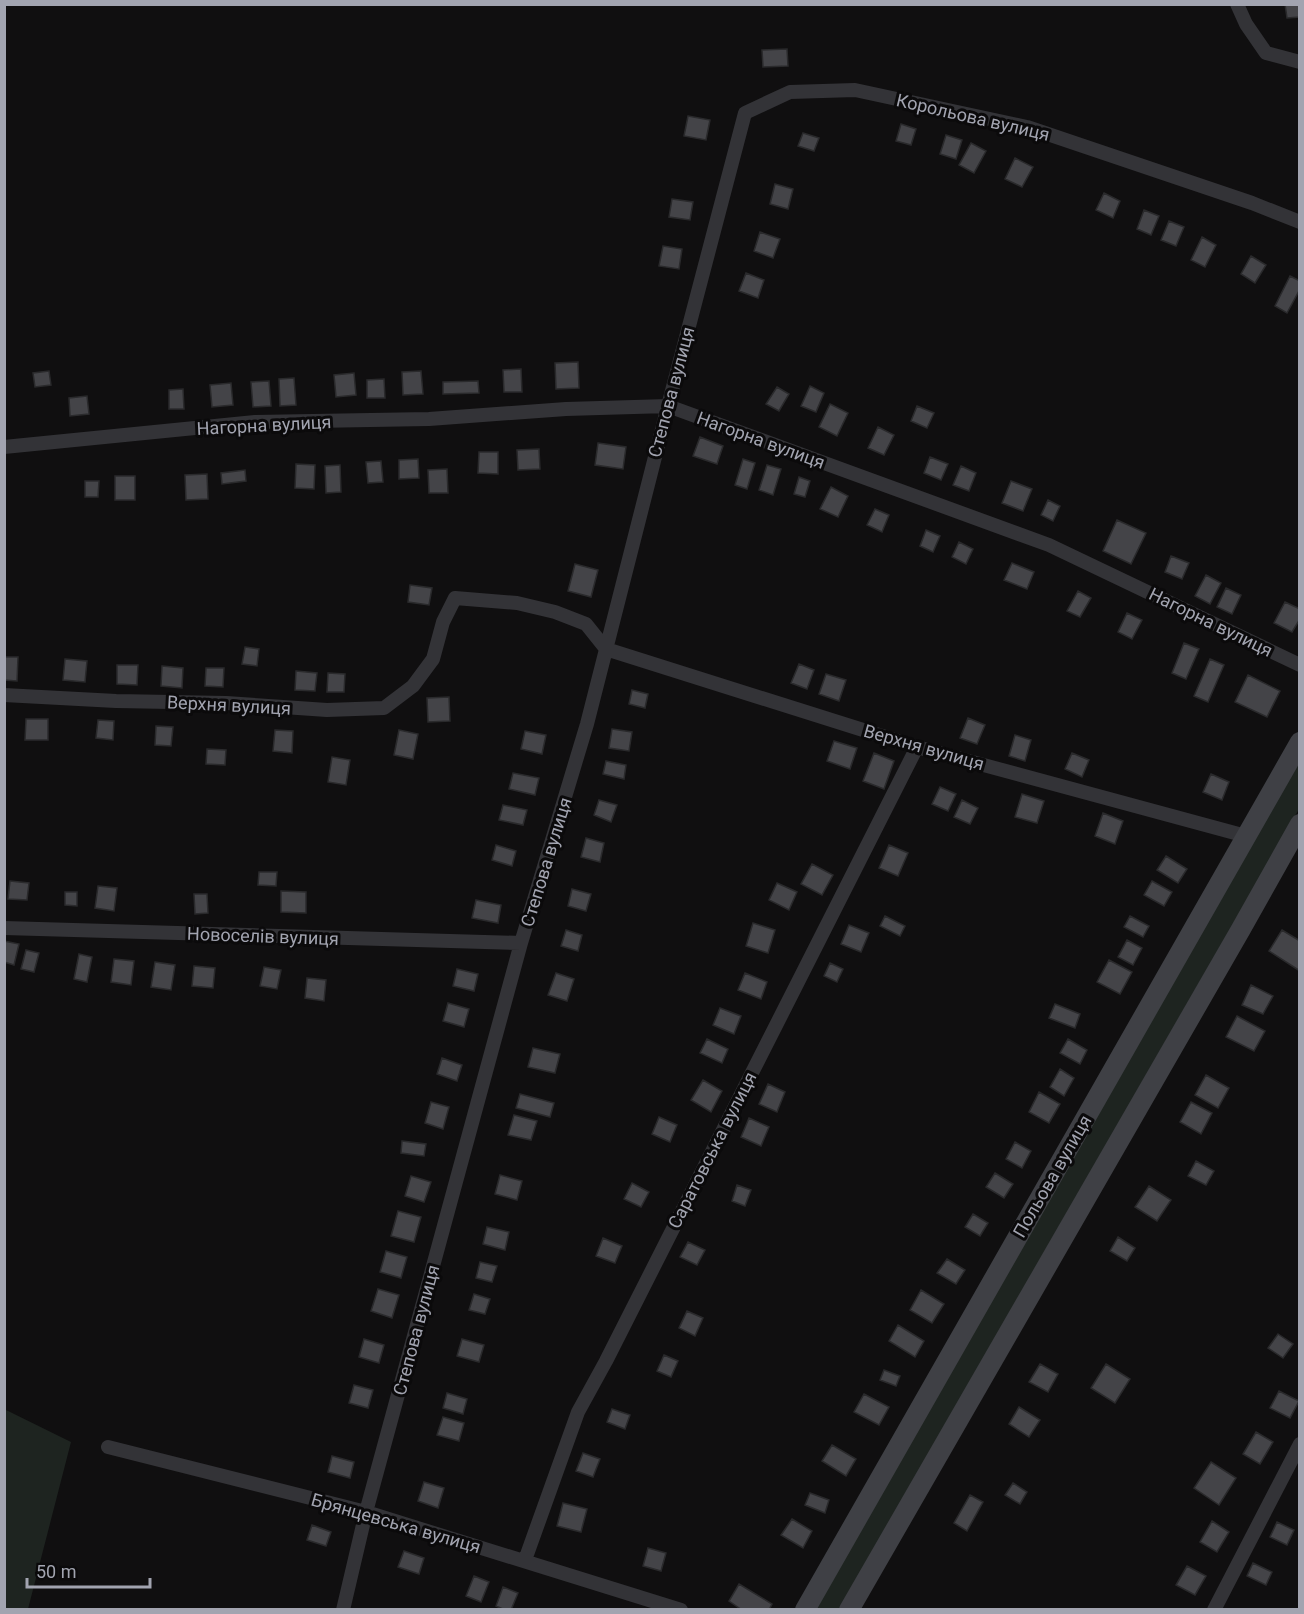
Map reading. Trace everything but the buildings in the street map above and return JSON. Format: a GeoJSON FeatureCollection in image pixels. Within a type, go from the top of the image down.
{"type":"FeatureCollection","features":[{"type":"Feature","properties":{"kind":"main road","name":"Польова вулиця"},"geometry":{"type":"LineString","coordinates":[[805,1610],[1299,742]]}},
{"type":"Feature","properties":{"kind":"main road"},"geometry":{"type":"LineString","coordinates":[[849,1610],[1230,949],[1299,824]]}},
{"type":"Feature","properties":{"kind":"street"},"geometry":{"type":"LineString","coordinates":[[1237,4],[1246,24],[1266,53],[1299,62]]}},
{"type":"Feature","properties":{"kind":"street","name":"Корольова вулиця"},"geometry":{"type":"LineString","coordinates":[[745,113],[790,92],[855,90],[1027,127],[1251,203],[1299,222]]}},
{"type":"Feature","properties":{"kind":"street","name":"Степова вулиця"},"geometry":{"type":"LineString","coordinates":[[343,1610],[366,1512],[521,943],[587,724],[745,113]]}},
{"type":"Feature","properties":{"kind":"street","name":"Нагорна вулиця"},"geometry":{"type":"LineString","coordinates":[[4,447],[255,422],[429,419],[566,408],[668,406],[1049,544],[1299,665]]}},
{"type":"Feature","properties":{"kind":"street","name":"Верхня вулиця"},"geometry":{"type":"LineString","coordinates":[[4,695],[116,701],[226,703],[327,711],[384,708],[413,686],[433,660],[443,622],[455,598],[484,599],[517,603],[555,612],[586,624],[606,649],[917,747],[1246,836]]}},
{"type":"Feature","properties":{"kind":"street","name":"Саратовська вулиця"},"geometry":{"type":"LineString","coordinates":[[525,1560],[578,1412],[917,747]]}},
{"type":"Feature","properties":{"kind":"street","name":"Новоселів вулиця"},"geometry":{"type":"LineString","coordinates":[[4,928],[521,943]]}},
{"type":"Feature","properties":{"kind":"street"},"geometry":{"type":"LineString","coordinates":[[1214,1610],[1299,1444]]}},
{"type":"Feature","properties":{"kind":"street","name":"Брянцевська вулиця"},"geometry":{"type":"LineString","coordinates":[[108,1447],[366,1512],[681,1610]]}},
{"type":"Feature","properties":{"kind":"shaded area"},"geometry":{"type":"Polygon","coordinates":[[[1299,755],[1299,809],[839,1609],[814,1610],[1299,755]]]}},
{"type":"Feature","properties":{"kind":"shaded area"},"geometry":{"type":"Polygon","coordinates":[[[4,1409],[71,1442],[28,1609],[5,1609],[4,1409]]]}}]}
